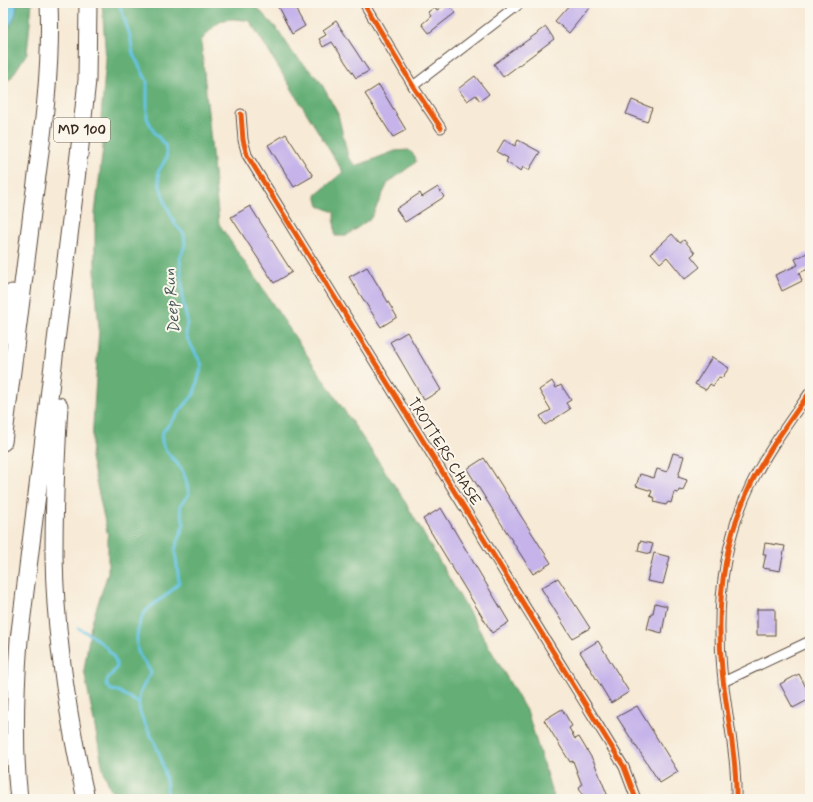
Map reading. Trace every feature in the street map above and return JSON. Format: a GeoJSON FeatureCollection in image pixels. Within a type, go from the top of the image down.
{"type":"FeatureCollection","features":[{"type":"Feature","properties":{"kind":"highway","name":"MD 100"},"geometry":{"type":"LineString","coordinates":[[3,442],[35,191],[47,75],[50,29],[49,3]]}},
{"type":"Feature","properties":{"kind":"highway","name":"MD 100"},"geometry":{"type":"LineString","coordinates":[[19,799],[14,740],[15,691],[18,655],[67,257],[87,80],[88,3]]}},
{"type":"Feature","properties":{"kind":"highway"},"geometry":{"type":"LineString","coordinates":[[3,336],[35,191]]}},
{"type":"Feature","properties":{"kind":"highway"},"geometry":{"type":"LineString","coordinates":[[67,257],[57,437],[54,556],[61,660],[70,719],[86,799]]}},
{"type":"Feature","properties":{"kind":"street"},"geometry":{"type":"LineString","coordinates":[[364,3],[413,86],[441,128]]}},
{"type":"Feature","properties":{"kind":"street"},"geometry":{"type":"LineString","coordinates":[[413,86],[521,3]]}},
{"type":"Feature","properties":{"kind":"street","name":"TROTTERS CHASE"},"geometry":{"type":"LineString","coordinates":[[241,114],[243,140],[247,155],[624,767],[636,799]]}},
{"type":"Feature","properties":{"kind":"street"},"geometry":{"type":"LineString","coordinates":[[736,799],[723,682],[720,632],[721,597],[724,569],[737,518],[750,486],[762,464],[810,392]]}},
{"type":"Feature","properties":{"kind":"street"},"geometry":{"type":"LineString","coordinates":[[723,682],[810,641]]}},
{"type":"Feature","properties":{"kind":"green space"},"geometry":{"type":"Polygon","coordinates":[[[17,3],[32,3],[27,53],[11,78],[3,84],[3,33],[9,27],[17,3]]]}},
{"type":"Feature","properties":{"kind":"green space"},"geometry":{"type":"Polygon","coordinates":[[[102,3],[242,3],[255,6],[278,30],[293,53],[320,81],[338,114],[348,157],[356,166],[395,151],[409,150],[415,156],[416,162],[388,183],[371,218],[346,236],[335,236],[334,212],[319,206],[316,195],[343,172],[250,21],[233,19],[222,21],[212,28],[201,41],[219,224],[401,495],[528,714],[554,799],[114,799],[103,769],[84,670],[91,625],[108,573],[108,536],[91,458],[99,328],[95,282],[95,214],[103,147],[101,117],[106,60],[102,3]]]}},
{"type":"Feature","properties":{"kind":"water"},"geometry":{"type":"Polygon","coordinates":[[[3,3],[17,3],[14,19],[3,31],[3,3]]]}},
{"type":"Feature","properties":{"kind":"building"},"geometry":{"type":"Polygon","coordinates":[[[285,3],[292,3],[305,26],[292,34],[278,7],[285,3]]]}},
{"type":"Feature","properties":{"kind":"building"},"geometry":{"type":"Polygon","coordinates":[[[447,3],[455,13],[429,33],[422,24],[431,16],[428,12],[435,7],[437,10],[447,3]]]}},
{"type":"Feature","properties":{"kind":"building"},"geometry":{"type":"Polygon","coordinates":[[[571,3],[593,3],[569,33],[555,21],[571,3]]]}},
{"type":"Feature","properties":{"kind":"building"},"geometry":{"type":"Polygon","coordinates":[[[336,21],[369,71],[356,78],[332,42],[323,47],[319,39],[326,35],[323,30],[336,21]]]}},
{"type":"Feature","properties":{"kind":"building"},"geometry":{"type":"Polygon","coordinates":[[[546,27],[554,39],[503,77],[494,64],[546,27]]]}},
{"type":"Feature","properties":{"kind":"building"},"geometry":{"type":"Polygon","coordinates":[[[475,76],[489,94],[480,101],[476,95],[467,101],[458,89],[475,76]]]}},
{"type":"Feature","properties":{"kind":"building"},"geometry":{"type":"Polygon","coordinates":[[[379,85],[406,130],[393,137],[365,94],[379,85]]]}},
{"type":"Feature","properties":{"kind":"building"},"geometry":{"type":"Polygon","coordinates":[[[632,100],[652,108],[647,122],[626,114],[632,100]]]}},
{"type":"Feature","properties":{"kind":"building"},"geometry":{"type":"Polygon","coordinates":[[[286,134],[313,176],[294,187],[268,145],[286,134]]]}},
{"type":"Feature","properties":{"kind":"building"},"geometry":{"type":"Polygon","coordinates":[[[504,140],[515,146],[518,140],[540,152],[529,170],[523,167],[521,171],[506,162],[508,158],[497,152],[504,140]]]}},
{"type":"Feature","properties":{"kind":"building"},"geometry":{"type":"Polygon","coordinates":[[[438,187],[444,197],[405,222],[396,209],[420,193],[422,197],[438,187]]]}},
{"type":"Feature","properties":{"kind":"building"},"geometry":{"type":"Polygon","coordinates":[[[250,206],[292,272],[274,283],[231,217],[250,206]]]}},
{"type":"Feature","properties":{"kind":"building"},"geometry":{"type":"Polygon","coordinates":[[[672,234],[680,243],[684,240],[695,253],[691,256],[700,267],[685,279],[667,257],[660,263],[651,253],[672,234]]]}},
{"type":"Feature","properties":{"kind":"building"},"geometry":{"type":"Polygon","coordinates":[[[807,253],[810,260],[810,268],[799,273],[802,281],[782,291],[775,275],[798,265],[795,259],[807,253]]]}},
{"type":"Feature","properties":{"kind":"building"},"geometry":{"type":"Polygon","coordinates":[[[367,267],[397,317],[381,327],[349,277],[367,267]]]}},
{"type":"Feature","properties":{"kind":"building"},"geometry":{"type":"Polygon","coordinates":[[[407,332],[441,390],[424,400],[390,342],[407,332]]]}},
{"type":"Feature","properties":{"kind":"building"},"geometry":{"type":"Polygon","coordinates":[[[712,357],[729,368],[722,378],[719,377],[713,386],[710,384],[706,390],[695,384],[712,357]]]}},
{"type":"Feature","properties":{"kind":"building"},"geometry":{"type":"Polygon","coordinates":[[[552,381],[556,388],[561,385],[571,400],[566,403],[570,409],[545,425],[540,416],[551,410],[539,390],[552,381]]]}},
{"type":"Feature","properties":{"kind":"building"},"geometry":{"type":"Polygon","coordinates":[[[673,453],[684,456],[678,477],[687,480],[683,491],[679,490],[678,493],[674,492],[671,503],[668,502],[666,505],[654,502],[655,498],[650,496],[652,491],[636,486],[640,474],[654,478],[657,469],[667,472],[673,453]]]}},
{"type":"Feature","properties":{"kind":"building"},"geometry":{"type":"Polygon","coordinates":[[[484,458],[551,563],[533,574],[467,469],[484,458]]]}},
{"type":"Feature","properties":{"kind":"building"},"geometry":{"type":"Polygon","coordinates":[[[441,508],[509,622],[492,633],[423,519],[441,508]]]}},
{"type":"Feature","properties":{"kind":"building"},"geometry":{"type":"Polygon","coordinates":[[[640,541],[653,544],[650,554],[638,551],[640,541]]]}},
{"type":"Feature","properties":{"kind":"building"},"geometry":{"type":"Polygon","coordinates":[[[765,543],[785,546],[780,571],[763,568],[766,554],[763,554],[765,543]]]}},
{"type":"Feature","properties":{"kind":"building"},"geometry":{"type":"Polygon","coordinates":[[[654,553],[670,557],[663,584],[647,581],[654,553]]]}},
{"type":"Feature","properties":{"kind":"building"},"geometry":{"type":"Polygon","coordinates":[[[558,578],[590,628],[572,638],[541,588],[558,578]]]}},
{"type":"Feature","properties":{"kind":"building"},"geometry":{"type":"Polygon","coordinates":[[[655,603],[667,606],[662,633],[647,629],[655,603]]]}},
{"type":"Feature","properties":{"kind":"building"},"geometry":{"type":"Polygon","coordinates":[[[757,609],[775,609],[775,635],[757,635],[757,609]]]}},
{"type":"Feature","properties":{"kind":"building"},"geometry":{"type":"Polygon","coordinates":[[[598,641],[629,692],[611,703],[580,652],[598,641]]]}},
{"type":"Feature","properties":{"kind":"building"},"geometry":{"type":"Polygon","coordinates":[[[799,674],[810,695],[810,699],[793,708],[780,684],[799,674]]]}},
{"type":"Feature","properties":{"kind":"building"},"geometry":{"type":"Polygon","coordinates":[[[637,706],[678,772],[660,783],[617,717],[637,706]]]}},
{"type":"Feature","properties":{"kind":"building"},"geometry":{"type":"Polygon","coordinates":[[[562,709],[572,726],[569,728],[575,739],[579,737],[594,762],[609,799],[584,799],[579,787],[582,785],[573,761],[570,762],[544,720],[562,709]]]}},
{"type":"Feature","properties":{"kind":"waterway","name":"Deep Run"},"geometry":{"type":"LineString","coordinates":[[119,3],[130,36],[133,54],[147,81],[147,118],[154,132],[165,145],[167,157],[158,172],[159,183],[165,202],[175,224],[184,234],[185,245],[180,258],[183,302],[187,320],[186,336],[202,365],[194,394],[162,433],[163,444],[183,472],[189,494],[180,506],[184,524],[175,550],[179,582],[172,590],[147,610],[139,624],[137,636],[138,652],[151,673],[140,695],[140,711],[162,760],[168,799]]}},
{"type":"Feature","properties":{"kind":"waterway"},"geometry":{"type":"LineString","coordinates":[[78,628],[96,639],[108,649],[112,655],[117,667],[106,684],[111,690],[118,691],[138,703]]}},
{"type":"Feature","properties":{"kind":"cycle path"},"geometry":{"type":"LineString","coordinates":[[364,3],[413,86],[441,128]]}},
{"type":"Feature","properties":{"kind":"cycle path"},"geometry":{"type":"LineString","coordinates":[[241,114],[243,140],[247,155],[624,767],[636,799]]}},
{"type":"Feature","properties":{"kind":"cycle path"},"geometry":{"type":"LineString","coordinates":[[736,799],[735,767],[720,647],[721,600],[728,553],[733,530],[756,474],[770,450],[810,392]]}}]}
